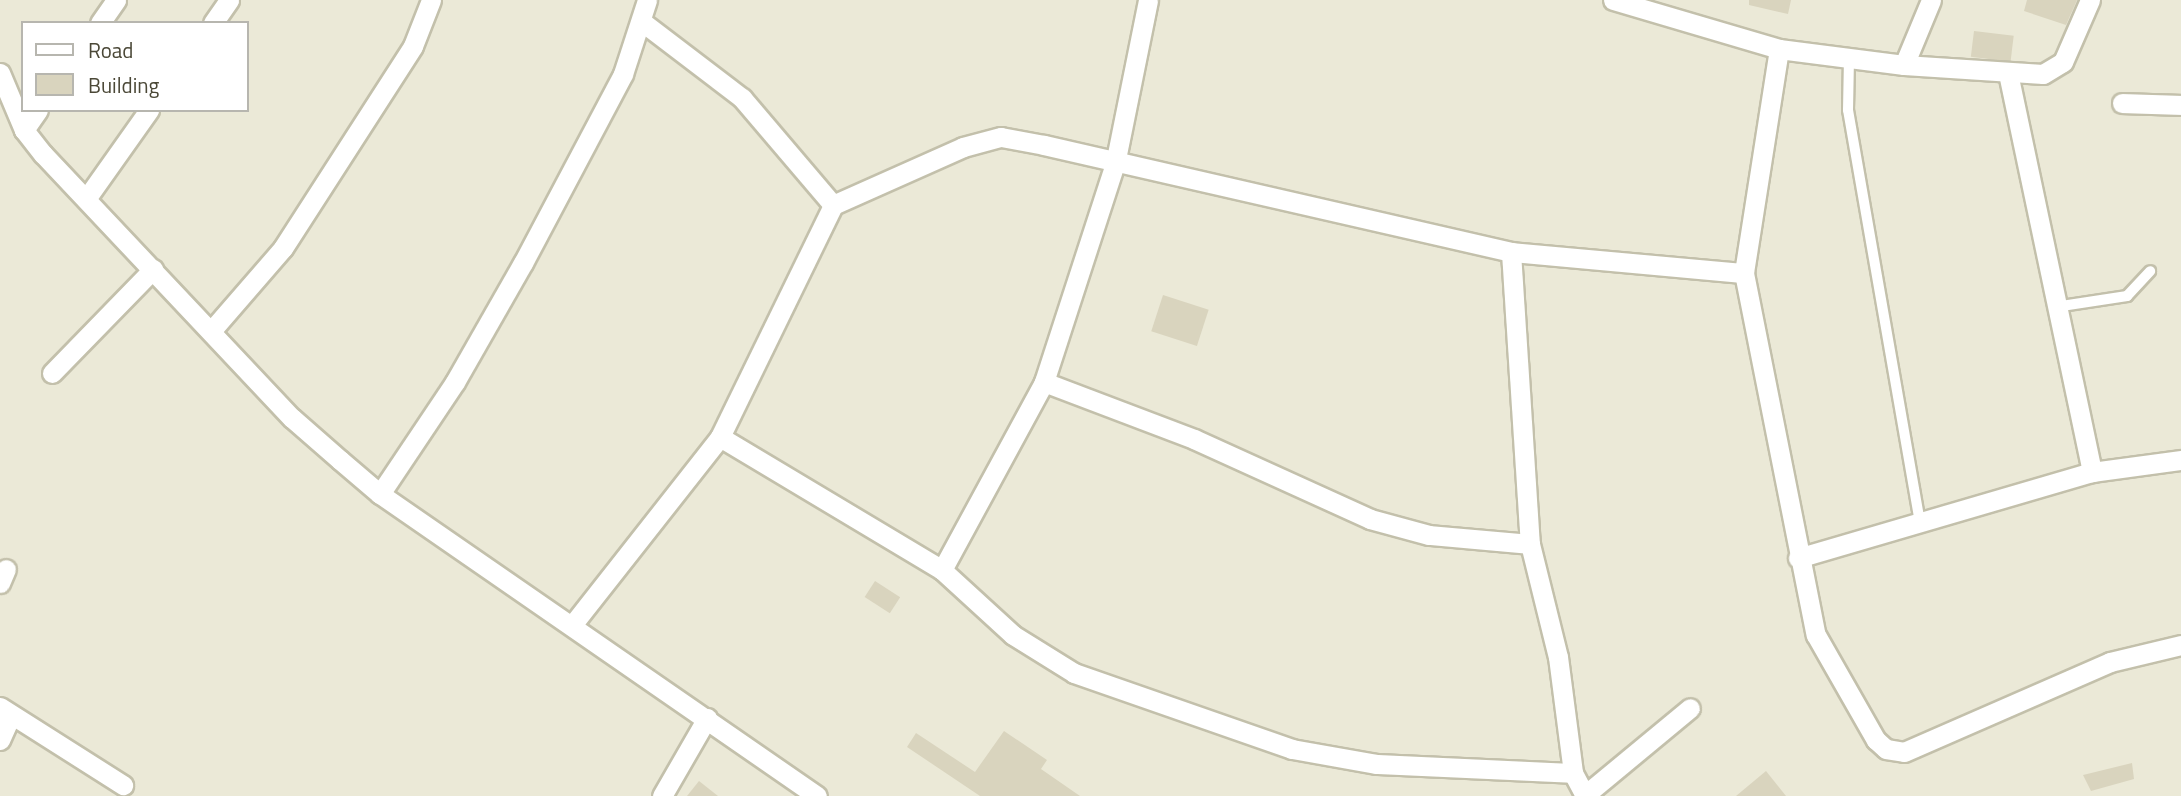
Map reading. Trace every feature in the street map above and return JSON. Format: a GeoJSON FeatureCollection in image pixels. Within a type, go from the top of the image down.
{"type":"FeatureCollection","features":[{"type":"Feature","properties":{"kind":"street"},"geometry":{"type":"LineString","coordinates":[[101,21],[116,0]]}},
{"type":"Feature","properties":{"kind":"street"},"geometry":{"type":"LineString","coordinates":[[213,21],[229,0]]}},
{"type":"Feature","properties":{"kind":"street"},"geometry":{"type":"LineString","coordinates":[[212,330],[290,237],[413,46],[431,0]]}},
{"type":"Feature","properties":{"kind":"street"},"geometry":{"type":"LineString","coordinates":[[380,494],[455,382],[523,263],[623,74],[646,0]]}},
{"type":"Feature","properties":{"kind":"street"},"geometry":{"type":"LineString","coordinates":[[943,570],[1044,382],[1115,164],[1148,0]]}},
{"type":"Feature","properties":{"kind":"street"},"geometry":{"type":"LineString","coordinates":[[1613,0],[1779,48],[1904,65],[2043,74],[2063,62],[2090,0]]}},
{"type":"Feature","properties":{"kind":"street"},"geometry":{"type":"LineString","coordinates":[[1904,65],[1931,0]]}},
{"type":"Feature","properties":{"kind":"street"},"geometry":{"type":"LineString","coordinates":[[641,21],[742,98],[833,205]]}},
{"type":"Feature","properties":{"kind":"street"},"geometry":{"type":"LineString","coordinates":[[1779,48],[1744,273],[1815,635],[1834,674],[1886,749],[1904,752],[2110,662],[2181,645]]}},
{"type":"Feature","properties":{"kind":"street"},"geometry":{"type":"LineString","coordinates":[[2008,73],[2054,307],[2092,472]]}},
{"type":"Feature","properties":{"kind":"street"},"geometry":{"type":"LineString","coordinates":[[0,74],[24,130],[292,418],[380,494],[573,624],[817,796]]}},
{"type":"Feature","properties":{"kind":"street"},"geometry":{"type":"LineString","coordinates":[[2122,103],[2181,105]]}},
{"type":"Feature","properties":{"kind":"street"},"geometry":{"type":"LineString","coordinates":[[24,130],[37,112]]}},
{"type":"Feature","properties":{"kind":"street"},"geometry":{"type":"LineString","coordinates":[[86,199],[148,112]]}},
{"type":"Feature","properties":{"kind":"street"},"geometry":{"type":"LineString","coordinates":[[573,624],[720,437],[833,205],[963,147],[1000,137],[1510,253],[1744,273]]}},
{"type":"Feature","properties":{"kind":"street"},"geometry":{"type":"LineString","coordinates":[[1510,253],[1530,544],[1558,657],[1573,773],[1585,796],[1690,708]]}},
{"type":"Feature","properties":{"kind":"street"},"geometry":{"type":"LineString","coordinates":[[52,373],[153,270]]}},
{"type":"Feature","properties":{"kind":"street"},"geometry":{"type":"LineString","coordinates":[[1044,382],[1194,439],[1370,519],[1429,535],[1530,544]]}},
{"type":"Feature","properties":{"kind":"street"},"geometry":{"type":"LineString","coordinates":[[720,437],[943,570],[1013,635],[1074,673],[1292,749],[1376,764],[1573,773]]}},
{"type":"Feature","properties":{"kind":"street"},"geometry":{"type":"LineString","coordinates":[[1798,558],[2092,472],[2181,460]]}},
{"type":"Feature","properties":{"kind":"street"},"geometry":{"type":"LineString","coordinates":[[0,740],[6,711],[123,785]]}},
{"type":"Feature","properties":{"kind":"street"},"geometry":{"type":"LineString","coordinates":[[662,796],[707,718]]}},
{"type":"Feature","properties":{"kind":"lane"},"geometry":{"type":"LineString","coordinates":[[1849,58],[1848,110],[1920,521]]}},
{"type":"Feature","properties":{"kind":"lane"},"geometry":{"type":"LineString","coordinates":[[2054,307],[2127,296],[2150,271]]}},
{"type":"Feature","properties":{"kind":"shaded area"},"geometry":{"type":"Polygon","coordinates":[[[0,0],[2181,0],[2181,796],[0,796],[0,0]]]}},
{"type":"Feature","properties":{"kind":"building"},"geometry":{"type":"Polygon","coordinates":[[[1749,0],[1791,0],[1788,14],[1749,5],[1749,0]]]}},
{"type":"Feature","properties":{"kind":"building"},"geometry":{"type":"Polygon","coordinates":[[[2027,0],[2077,0],[2066,25],[2024,11],[2027,0]]]}},
{"type":"Feature","properties":{"kind":"building"},"geometry":{"type":"Polygon","coordinates":[[[1974,31],[2014,36],[2011,62],[1971,57],[1974,31]]]}},
{"type":"Feature","properties":{"kind":"building"},"geometry":{"type":"Polygon","coordinates":[[[1163,295],[1209,310],[1197,346],[1151,331],[1163,295]]]}},
{"type":"Feature","properties":{"kind":"building"},"geometry":{"type":"Polygon","coordinates":[[[875,581],[900,597],[890,613],[865,597],[875,581]]]}},
{"type":"Feature","properties":{"kind":"building"},"geometry":{"type":"Polygon","coordinates":[[[1004,731],[1047,760],[1041,769],[1080,796],[980,796],[907,747],[916,733],[975,772],[1004,731]]]}},
{"type":"Feature","properties":{"kind":"building"},"geometry":{"type":"Polygon","coordinates":[[[2132,763],[2134,779],[2091,791],[2083,775],[2132,763]]]}},
{"type":"Feature","properties":{"kind":"building"},"geometry":{"type":"Polygon","coordinates":[[[1766,771],[1786,796],[1736,796],[1766,771]]]}},
{"type":"Feature","properties":{"kind":"building"},"geometry":{"type":"Polygon","coordinates":[[[699,781],[718,796],[687,796],[699,781]]]}}]}
